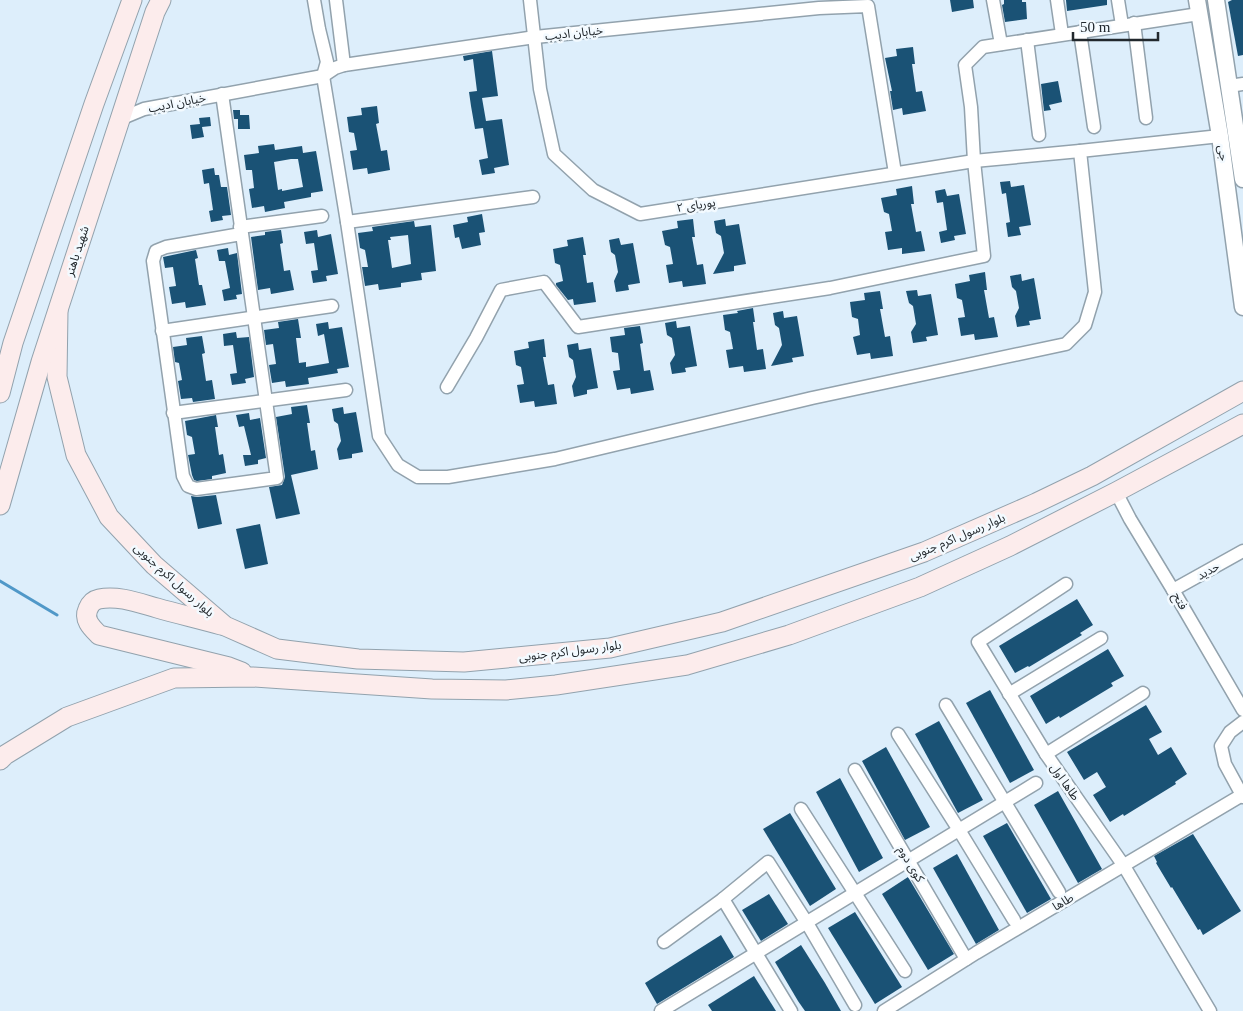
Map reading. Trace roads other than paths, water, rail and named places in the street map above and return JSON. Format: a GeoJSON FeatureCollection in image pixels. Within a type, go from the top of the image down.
{"type":"FeatureCollection","features":[{"type":"Feature","properties":{"kind":"main road"},"geometry":{"type":"LineString","coordinates":[[0,393],[29,297],[94,104],[132,0]]}},
{"type":"Feature","properties":{"kind":"main road","name":"شهید باهنر"},"geometry":{"type":"LineString","coordinates":[[0,505],[41,362],[160,0]]}},
{"type":"Feature","properties":{"kind":"main road","name":"بلوار رسول اکرم جنوبی"},"geometry":{"type":"LineString","coordinates":[[58,311],[57,377],[76,455],[109,517],[154,565],[225,626],[277,649],[358,659],[464,662],[610,648],[722,622],[924,552],[1036,503],[1092,476],[1243,391]]}},
{"type":"Feature","properties":{"kind":"main road"},"geometry":{"type":"LineString","coordinates":[[0,760],[5,755],[67,717],[174,678],[253,677],[432,689],[506,690],[556,686],[687,665],[789,635],[920,588],[1010,546],[1243,424]]}},
{"type":"Feature","properties":{"kind":"main road"},"geometry":{"type":"LineString","coordinates":[[225,626],[132,601],[112,599],[98,599],[93,602],[88,609],[86,618],[89,625],[99,635],[229,666],[253,677]]}},
{"type":"Feature","properties":{"kind":"street"},"geometry":{"type":"LineString","coordinates":[[314,0],[318,29],[327,62],[323,76],[347,222],[378,436],[398,465],[418,477],[448,477],[555,459],[812,398],[1066,344],[1086,325],[1095,292],[1080,152]]}},
{"type":"Feature","properties":{"kind":"street"},"geometry":{"type":"LineString","coordinates":[[336,0],[344,65]]}},
{"type":"Feature","properties":{"kind":"street","name":"پوریای ۲"},"geometry":{"type":"LineString","coordinates":[[530,0],[540,89],[554,154],[592,190],[640,214],[974,161],[1080,152],[1220,136]]}},
{"type":"Feature","properties":{"kind":"street"},"geometry":{"type":"LineString","coordinates":[[993,0],[1001,44]]}},
{"type":"Feature","properties":{"kind":"street"},"geometry":{"type":"LineString","coordinates":[[1057,0],[1062,34]]}},
{"type":"Feature","properties":{"kind":"street"},"geometry":{"type":"LineString","coordinates":[[1118,0],[1128,24],[1146,118]]}},
{"type":"Feature","properties":{"kind":"street","name":"جی"},"geometry":{"type":"LineString","coordinates":[[1216,0],[1236,85],[1243,179]]}},
{"type":"Feature","properties":{"kind":"street","name":"خیابان ادیب"},"geometry":{"type":"LineString","coordinates":[[120,119],[144,108],[323,76],[335,68],[344,65],[535,37],[819,8],[868,6],[895,173]]}},
{"type":"Feature","properties":{"kind":"street"},"geometry":{"type":"LineString","coordinates":[[446,387],[476,338],[501,290],[544,282],[578,327],[830,288],[984,256],[974,161],[971,107],[965,65],[983,46],[1128,24],[1198,7]]}},
{"type":"Feature","properties":{"kind":"street","name":"جی"},"geometry":{"type":"LineString","coordinates":[[1198,7],[1220,136],[1243,307]]}},
{"type":"Feature","properties":{"kind":"street"},"geometry":{"type":"LineString","coordinates":[[1080,32],[1094,128]]}},
{"type":"Feature","properties":{"kind":"street"},"geometry":{"type":"LineString","coordinates":[[1027,40],[1039,135]]}},
{"type":"Feature","properties":{"kind":"street"},"geometry":{"type":"LineString","coordinates":[[222,94],[241,231],[277,478],[196,489],[188,486],[183,476],[173,413],[153,261],[156,251],[166,247],[241,231],[322,216]]}},
{"type":"Feature","properties":{"kind":"street"},"geometry":{"type":"LineString","coordinates":[[347,222],[533,197]]}},
{"type":"Feature","properties":{"kind":"street"},"geometry":{"type":"LineString","coordinates":[[162,331],[332,306]]}},
{"type":"Feature","properties":{"kind":"street"},"geometry":{"type":"LineString","coordinates":[[173,413],[346,390]]}},
{"type":"Feature","properties":{"kind":"street","name":"فتح"},"geometry":{"type":"LineString","coordinates":[[1116,492],[1243,710]]}},
{"type":"Feature","properties":{"kind":"street","name":"حدید"},"geometry":{"type":"LineString","coordinates":[[1173,590],[1243,551]]}},
{"type":"Feature","properties":{"kind":"street","name":"طاها اول"},"geometry":{"type":"LineString","coordinates":[[1066,584],[978,642],[1046,754],[1124,866],[1210,1011]]}},
{"type":"Feature","properties":{"kind":"street"},"geometry":{"type":"LineString","coordinates":[[1009,694],[1100,638]]}},
{"type":"Feature","properties":{"kind":"street"},"geometry":{"type":"LineString","coordinates":[[1046,754],[1143,693]]}},
{"type":"Feature","properties":{"kind":"street"},"geometry":{"type":"LineString","coordinates":[[946,705],[1059,892]]}},
{"type":"Feature","properties":{"kind":"street"},"geometry":{"type":"LineString","coordinates":[[1243,722],[1230,732],[1221,746],[1225,764],[1243,796]]}},
{"type":"Feature","properties":{"kind":"street"},"geometry":{"type":"LineString","coordinates":[[898,734],[960,830],[1014,920]]}},
{"type":"Feature","properties":{"kind":"street","name":"کوی دوم"},"geometry":{"type":"LineString","coordinates":[[854,770],[966,959]]}},
{"type":"Feature","properties":{"kind":"street"},"geometry":{"type":"LineString","coordinates":[[661,1011],[1036,783]]}},
{"type":"Feature","properties":{"kind":"street","name":"طاها"},"geometry":{"type":"LineString","coordinates":[[884,1011],[966,959],[1243,796]]}},
{"type":"Feature","properties":{"kind":"street"},"geometry":{"type":"LineString","coordinates":[[801,809],[905,971]]}},
{"type":"Feature","properties":{"kind":"street"},"geometry":{"type":"LineString","coordinates":[[664,942],[723,899],[768,862],[807,923],[855,1005]]}},
{"type":"Feature","properties":{"kind":"street"},"geometry":{"type":"LineString","coordinates":[[723,899],[791,1011]]}},
{"type":"Feature","properties":{"kind":"waterway"},"geometry":{"type":"LineString","coordinates":[[0,581],[57,615]]}}]}
